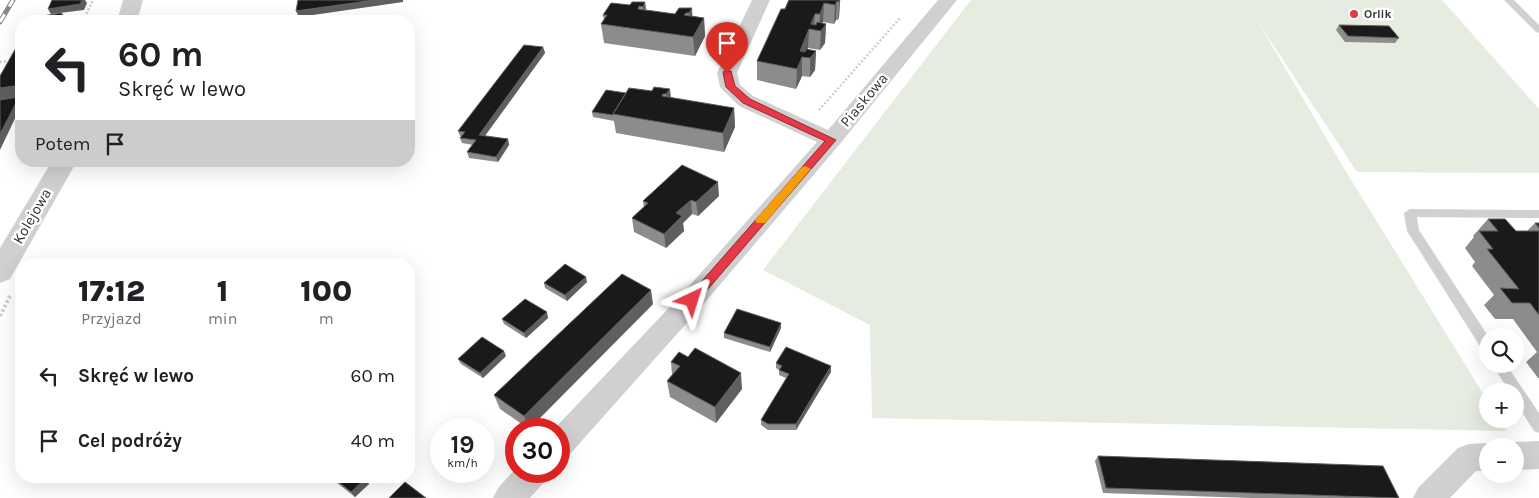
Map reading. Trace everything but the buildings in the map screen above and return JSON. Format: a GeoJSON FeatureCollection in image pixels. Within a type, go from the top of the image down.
{"type":"FeatureCollection","features":[{"type":"Feature","properties":{"kind":"street"},"geometry":{"type":"LineString","coordinates":[[129,15],[133,0]]}},
{"type":"Feature","properties":{"kind":"street"},"geometry":{"type":"LineString","coordinates":[[761,0],[727,73],[730,87],[746,101],[831,140]]}},
{"type":"Feature","properties":{"kind":"street","name":"Piaskowa"},"geometry":{"type":"LineString","coordinates":[[570,432],[692,300],[831,140],[948,0]]}},
{"type":"Feature","properties":{"kind":"street","name":"Kolejowa"},"geometry":{"type":"LineString","coordinates":[[0,272],[61,167]]}},
{"type":"Feature","properties":{"kind":"street"},"geometry":{"type":"LineString","coordinates":[[1524,456],[1539,455]]}},
{"type":"Feature","properties":{"kind":"street"},"geometry":{"type":"LineString","coordinates":[[1429,498],[1470,458],[1479,458]]}},
{"type":"Feature","properties":{"kind":"street"},"geometry":{"type":"LineString","coordinates":[[509,498],[523,483]]}},
{"type":"Feature","properties":{"kind":"lane"},"geometry":{"type":"LineString","coordinates":[[1508,0],[1539,30]]}},
{"type":"Feature","properties":{"kind":"lane"},"geometry":{"type":"LineString","coordinates":[[1479,333],[1413,231],[1410,213],[1539,214]]}},
{"type":"Feature","properties":{"kind":"lane"},"geometry":{"type":"LineString","coordinates":[[1504,373],[1539,426]]}},
{"type":"Feature","properties":{"kind":"path"},"geometry":{"type":"LineString","coordinates":[[87,15],[94,0]]}},
{"type":"Feature","properties":{"kind":"path"},"geometry":{"type":"LineString","coordinates":[[814,115],[903,14]]}},
{"type":"Feature","properties":{"kind":"path"},"geometry":{"type":"LineString","coordinates":[[0,62],[8,61]]}},
{"type":"Feature","properties":{"kind":"shaded area"},"geometry":{"type":"Polygon","coordinates":[[[971,0],[1442,0],[1539,109],[1539,173],[1357,172],[1258,22],[1345,170],[1479,387],[1479,428],[1505,428],[1507,431],[872,418],[870,325],[763,270],[971,0]]]}},
{"type":"Feature","properties":{"kind":"railway"},"geometry":{"type":"LineString","coordinates":[[0,22],[13,0]]}},
{"type":"Feature","properties":{"kind":"slow traffic"},"geometry":{"type":"LineString","coordinates":[[761,220],[805,169]]}},
{"type":"Feature","properties":{"kind":"place","name":"Orlik"},"geometry":{"type":"Point","coordinates":[1354,14]}},
{"type":"Feature","properties":{"kind":"route"},"geometry":{"type":"LineString","coordinates":[[692,300],[831,140],[746,101],[730,87],[727,73]]}}]}
